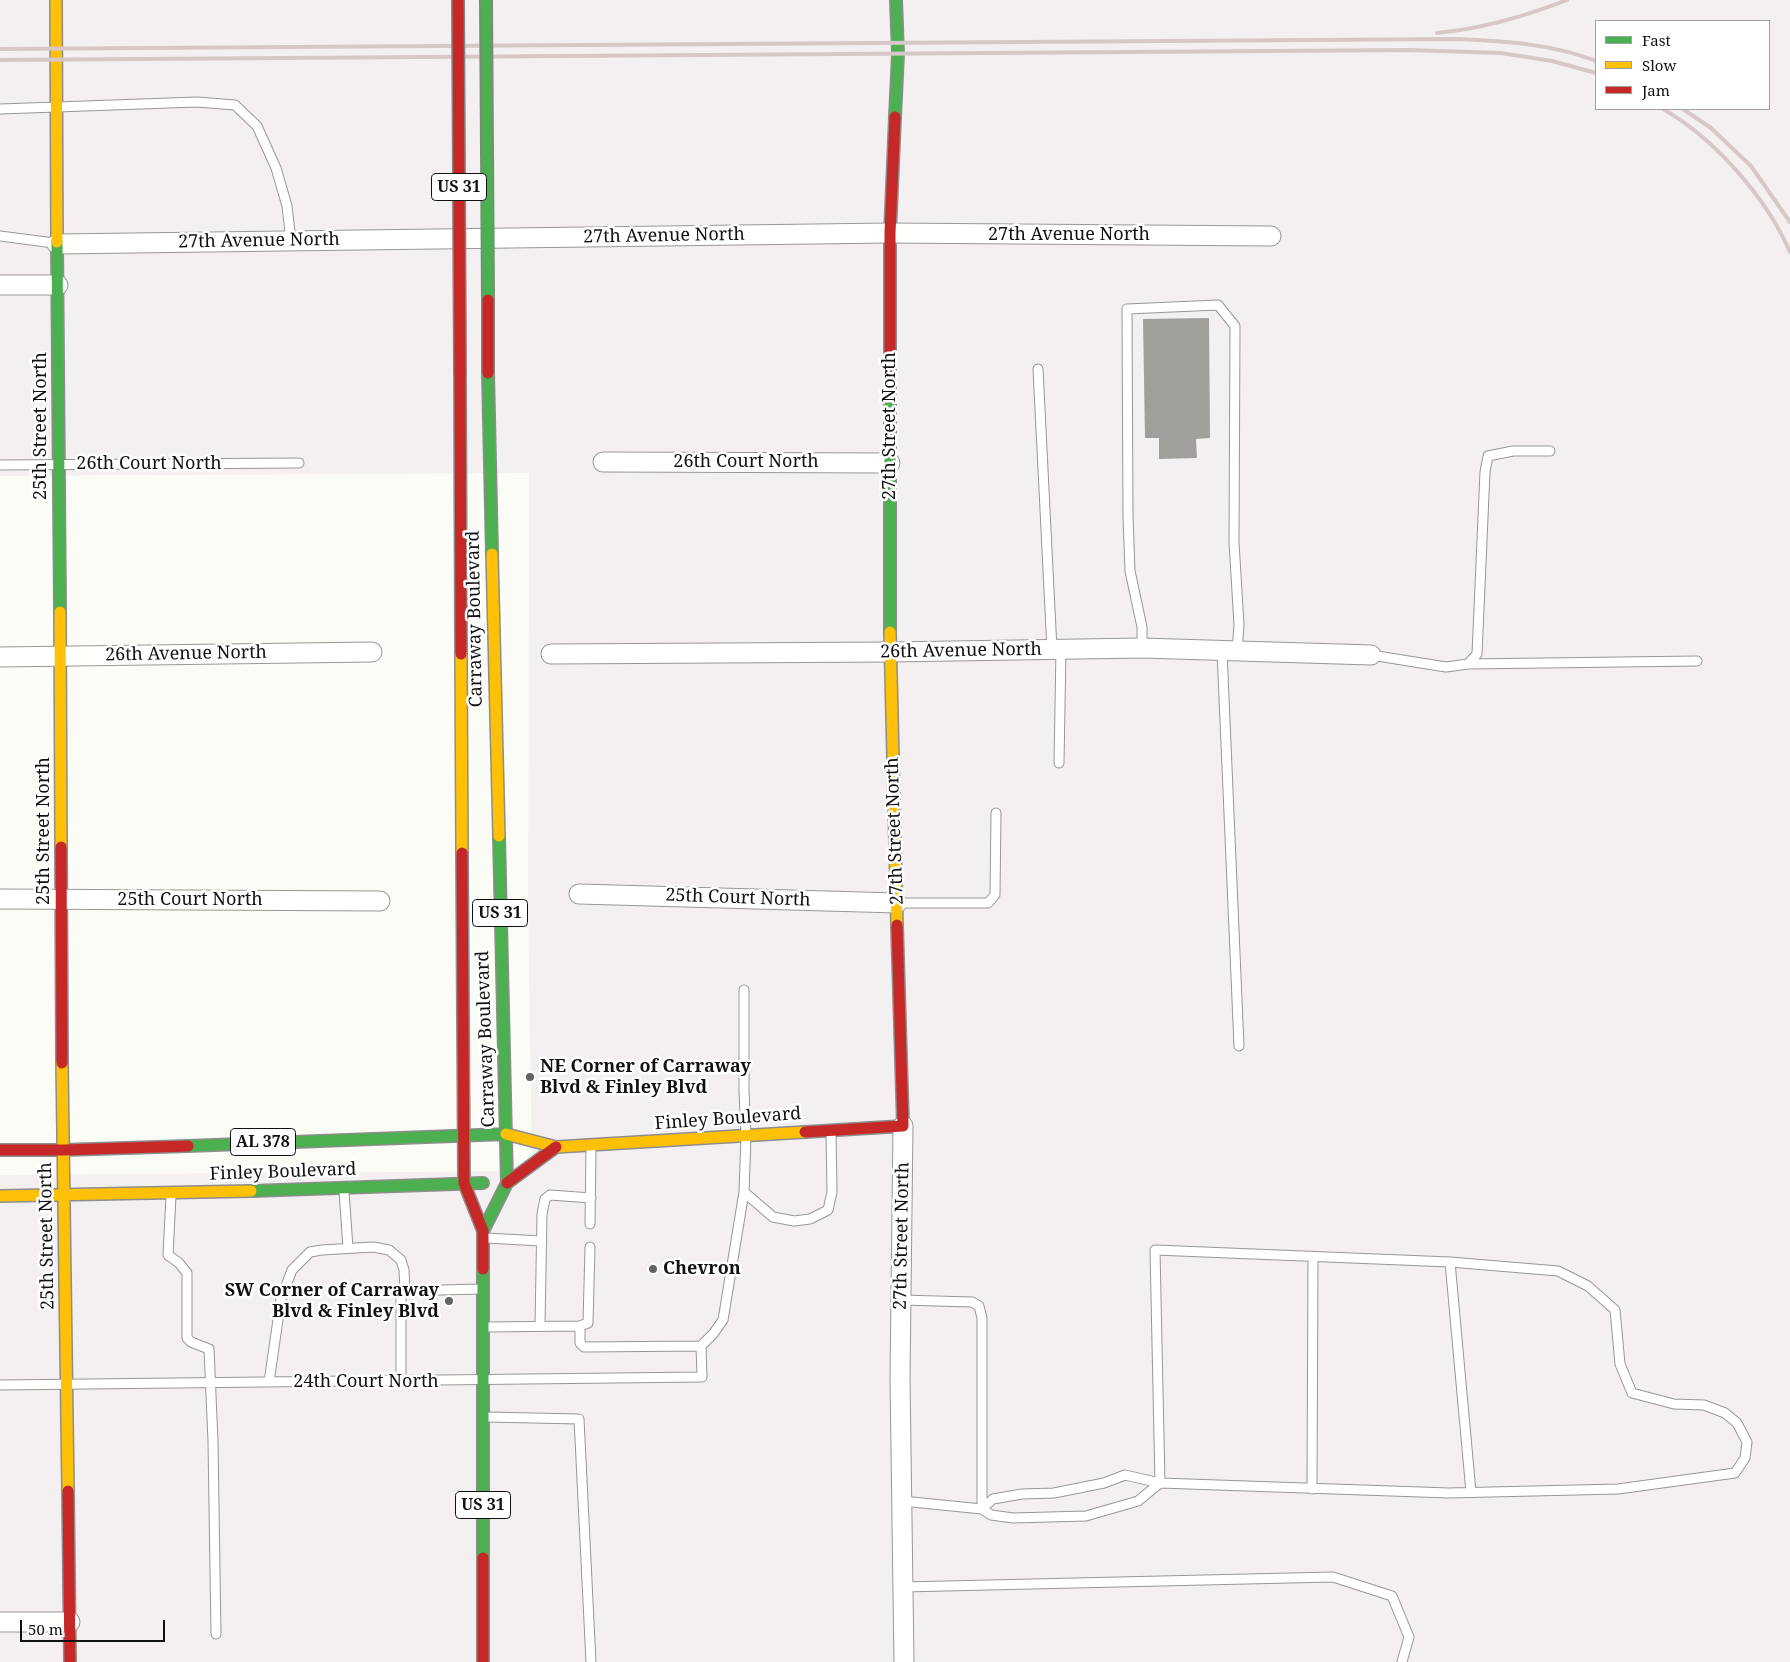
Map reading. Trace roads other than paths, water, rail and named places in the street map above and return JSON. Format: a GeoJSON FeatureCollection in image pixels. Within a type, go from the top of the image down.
{"type":"FeatureCollection","features":[{"type":"Feature","properties":{"kind":"main road","name":"25th Street North"},"geometry":{"type":"LineString","coordinates":[[56,0],[63,1150],[70,1662]]}},
{"type":"Feature","properties":{"kind":"main road","name":"Carraway Boulevard"},"geometry":{"type":"LineString","coordinates":[[458,0],[463,1135],[464,1183],[483,1235],[483,1662]]}},
{"type":"Feature","properties":{"kind":"main road","name":"Carraway Boulevard"},"geometry":{"type":"LineString","coordinates":[[483,1235],[506,1183],[488,373],[486,0]]}},
{"type":"Feature","properties":{"kind":"main road","name":"27th Street North"},"geometry":{"type":"LineString","coordinates":[[896,0],[898,54],[890,233],[890,652],[903,1126]]}},
{"type":"Feature","properties":{"kind":"main road","name":"Finley Boulevard"},"geometry":{"type":"LineString","coordinates":[[0,1150],[63,1150],[506,1134],[556,1148],[903,1126]]}},
{"type":"Feature","properties":{"kind":"main road"},"geometry":{"type":"LineString","coordinates":[[506,1183],[556,1148]]}},
{"type":"Feature","properties":{"kind":"main road","name":"Finley Boulevard"},"geometry":{"type":"LineString","coordinates":[[0,1196],[506,1183]]}},
{"type":"Feature","properties":{"kind":"street","name":"27th Avenue North"},"geometry":{"type":"LineString","coordinates":[[57,244],[890,233],[1272,236]]}},
{"type":"Feature","properties":{"kind":"street"},"geometry":{"type":"LineString","coordinates":[[0,285],[58,285]]}},
{"type":"Feature","properties":{"kind":"street","name":"26th Court North"},"geometry":{"type":"LineString","coordinates":[[603,462],[890,463]]}},
{"type":"Feature","properties":{"kind":"street","name":"26th Avenue North"},"geometry":{"type":"LineString","coordinates":[[551,654],[1142,648],[1371,655]]}},
{"type":"Feature","properties":{"kind":"street","name":"26th Avenue North"},"geometry":{"type":"LineString","coordinates":[[0,657],[372,652]]}},
{"type":"Feature","properties":{"kind":"street","name":"25th Court North"},"geometry":{"type":"LineString","coordinates":[[579,894],[897,903]]}},
{"type":"Feature","properties":{"kind":"street","name":"25th Court North"},"geometry":{"type":"LineString","coordinates":[[0,899],[380,901]]}},
{"type":"Feature","properties":{"kind":"street","name":"27th Street North"},"geometry":{"type":"LineString","coordinates":[[903,1126],[901,1300],[904,1662]]}},
{"type":"Feature","properties":{"kind":"street"},"geometry":{"type":"LineString","coordinates":[[0,1622],[70,1622]]}},
{"type":"Feature","properties":{"kind":"lane"},"geometry":{"type":"LineString","coordinates":[[0,109],[197,102],[235,105],[257,126],[276,168],[287,206],[290,241]]}},
{"type":"Feature","properties":{"kind":"lane"},"geometry":{"type":"LineString","coordinates":[[0,236],[57,244]]}},
{"type":"Feature","properties":{"kind":"lane"},"geometry":{"type":"LineString","coordinates":[[1142,648],[1142,626],[1130,571],[1127,308],[1218,305],[1235,326],[1234,542],[1239,625],[1230,651],[1239,1046]]}},
{"type":"Feature","properties":{"kind":"lane"},"geometry":{"type":"LineString","coordinates":[[1038,369],[1056,650],[1059,762]]}},
{"type":"Feature","properties":{"kind":"lane"},"geometry":{"type":"LineString","coordinates":[[1468,664],[1477,654],[1479,637],[1485,472],[1488,456],[1513,451],[1550,451]]}},
{"type":"Feature","properties":{"kind":"lane","name":"26th Court North"},"geometry":{"type":"LineString","coordinates":[[0,465],[299,463]]}},
{"type":"Feature","properties":{"kind":"lane"},"geometry":{"type":"LineString","coordinates":[[1371,655],[1446,668],[1468,664],[1697,661]]}},
{"type":"Feature","properties":{"kind":"lane"},"geometry":{"type":"LineString","coordinates":[[897,903],[988,903],[995,895],[996,813]]}},
{"type":"Feature","properties":{"kind":"lane"},"geometry":{"type":"LineString","coordinates":[[580,1326],[580,1344],[584,1346],[701,1346],[723,1320],[744,1192],[746,1136],[744,990]]}},
{"type":"Feature","properties":{"kind":"lane"},"geometry":{"type":"LineString","coordinates":[[744,1192],[773,1217],[794,1221],[810,1220],[828,1210],[832,1192],[831,1131]]}},
{"type":"Feature","properties":{"kind":"lane"},"geometry":{"type":"LineString","coordinates":[[590,1224],[592,1145]]}},
{"type":"Feature","properties":{"kind":"lane"},"geometry":{"type":"LineString","coordinates":[[344,1188],[348,1248]]}},
{"type":"Feature","properties":{"kind":"lane"},"geometry":{"type":"LineString","coordinates":[[171,1193],[168,1256],[179,1262],[187,1273],[187,1338],[191,1342],[209,1349],[216,1634]]}},
{"type":"Feature","properties":{"kind":"lane"},"geometry":{"type":"LineString","coordinates":[[540,1326],[541,1241],[544,1199],[550,1196],[591,1198]]}},
{"type":"Feature","properties":{"kind":"lane"},"geometry":{"type":"LineString","coordinates":[[483,1235],[541,1241]]}},
{"type":"Feature","properties":{"kind":"lane"},"geometry":{"type":"LineString","coordinates":[[269,1382],[281,1299],[292,1270],[310,1252],[373,1247],[390,1250],[401,1260],[404,1270],[405,1291]]}},
{"type":"Feature","properties":{"kind":"lane"},"geometry":{"type":"LineString","coordinates":[[484,1327],[580,1326],[588,1324],[590,1247]]}},
{"type":"Feature","properties":{"kind":"lane"},"geometry":{"type":"LineString","coordinates":[[982,1509],[993,1499],[1062,1491],[1104,1483],[1125,1475],[1160,1484],[1312,1489],[1472,1492],[1618,1489],[1735,1473],[1745,1458],[1747,1442],[1737,1423],[1725,1413],[1704,1405],[1674,1404],[1632,1393],[1620,1364],[1615,1310],[1588,1286],[1558,1271],[1450,1262],[1314,1258],[1155,1250],[1160,1484]]}},
{"type":"Feature","properties":{"kind":"lane"},"geometry":{"type":"LineString","coordinates":[[1312,1489],[1314,1258]]}},
{"type":"Feature","properties":{"kind":"lane"},"geometry":{"type":"LineString","coordinates":[[1450,1262],[1472,1492]]}},
{"type":"Feature","properties":{"kind":"lane"},"geometry":{"type":"LineString","coordinates":[[401,1381],[400,1296],[405,1291],[483,1289]]}},
{"type":"Feature","properties":{"kind":"lane"},"geometry":{"type":"LineString","coordinates":[[901,1300],[972,1302],[979,1306],[982,1318],[982,1509]]}},
{"type":"Feature","properties":{"kind":"lane","name":"24th Court North"},"geometry":{"type":"LineString","coordinates":[[0,1385],[484,1381],[702,1377],[701,1346]]}},
{"type":"Feature","properties":{"kind":"lane"},"geometry":{"type":"LineString","coordinates":[[484,1417],[579,1419],[591,1662]]}},
{"type":"Feature","properties":{"kind":"lane"},"geometry":{"type":"LineString","coordinates":[[902,1501],[982,1509],[991,1515],[1013,1518],[1086,1516],[1138,1501],[1160,1484]]}},
{"type":"Feature","properties":{"kind":"lane"},"geometry":{"type":"LineString","coordinates":[[903,1586],[1333,1577],[1392,1596],[1409,1637],[1402,1662]]}},
{"type":"Feature","properties":{"kind":"railway"},"geometry":{"type":"LineString","coordinates":[[1437,33],[1503,21],[1567,0]]}},
{"type":"Feature","properties":{"kind":"railway"},"geometry":{"type":"LineString","coordinates":[[0,49],[1458,39],[1511,42],[1546,47],[1595,61]]}},
{"type":"Feature","properties":{"kind":"railway"},"geometry":{"type":"LineString","coordinates":[[0,60],[1409,50],[1501,53],[1552,61],[1595,73]]}},
{"type":"Feature","properties":{"kind":"railway"},"geometry":{"type":"LineString","coordinates":[[1664,110],[1701,136],[1737,171],[1767,211],[1780,231],[1790,252]]}},
{"type":"Feature","properties":{"kind":"railway"},"geometry":{"type":"LineString","coordinates":[[1684,110],[1711,128],[1751,166],[1790,222]]}},
{"type":"Feature","properties":{"kind":"place","name":"NE Corner of Carraway Blvd & Finley Blvd"},"geometry":{"type":"Point","coordinates":[530,1077]}},
{"type":"Feature","properties":{"kind":"place","name":"Chevron"},"geometry":{"type":"Point","coordinates":[653,1269]}},
{"type":"Feature","properties":{"kind":"place","name":"SW Corner of Carraway Blvd & Finley Blvd"},"geometry":{"type":"Point","coordinates":[449,1301]}}]}
